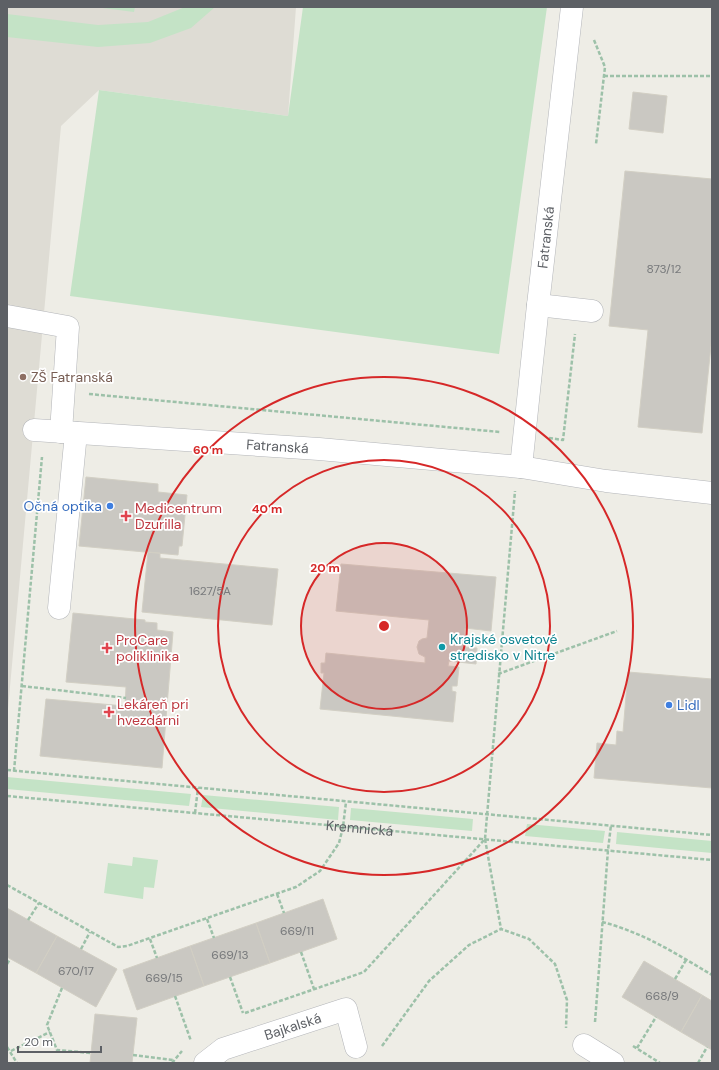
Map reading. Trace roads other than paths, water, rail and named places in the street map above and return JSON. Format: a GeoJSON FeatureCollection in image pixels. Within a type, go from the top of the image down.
{"type":"FeatureCollection","features":[{"type":"Feature","properties":{"kind":"street","name":"Fatranská"},"geometry":{"type":"LineString","coordinates":[[518,475],[525,434],[572,7]]}},
{"type":"Feature","properties":{"kind":"street"},"geometry":{"type":"LineString","coordinates":[[538,305],[585,310]]}},
{"type":"Feature","properties":{"kind":"street"},"geometry":{"type":"LineString","coordinates":[[7,316],[68,327],[64,391],[54,432],[58,608]]}},
{"type":"Feature","properties":{"kind":"street","name":"Fatranská"},"geometry":{"type":"LineString","coordinates":[[54,432],[319,449],[518,475],[606,481],[712,493]]}},
{"type":"Feature","properties":{"kind":"street","name":"Bajkalská"},"geometry":{"type":"LineString","coordinates":[[205,1063],[223,1049],[346,1009],[356,1047]]}},
{"type":"Feature","properties":{"kind":"street"},"geometry":{"type":"LineString","coordinates":[[584,1045],[613,1063]]}},
{"type":"Feature","properties":{"kind":"place","name":"ZŠ Fatranská"},"geometry":{"type":"Point","coordinates":[23,377]}},
{"type":"Feature","properties":{"kind":"place","name":"Očná optika"},"geometry":{"type":"Point","coordinates":[110,506]}},
{"type":"Feature","properties":{"kind":"place","name":"Medicentrum Dzurilla"},"geometry":{"type":"Point","coordinates":[126,516]}},
{"type":"Feature","properties":{"kind":"place","name":"Krajské osvetové stredisko v Nitre"},"geometry":{"type":"Point","coordinates":[442,647]}},
{"type":"Feature","properties":{"kind":"place","name":"ProCare poliklinika"},"geometry":{"type":"Point","coordinates":[107,648]}},
{"type":"Feature","properties":{"kind":"place","name":"Lidl"},"geometry":{"type":"Point","coordinates":[669,705]}},
{"type":"Feature","properties":{"kind":"place","name":"Lekáreň pri hvezdárni"},"geometry":{"type":"Point","coordinates":[109,712]}}]}
